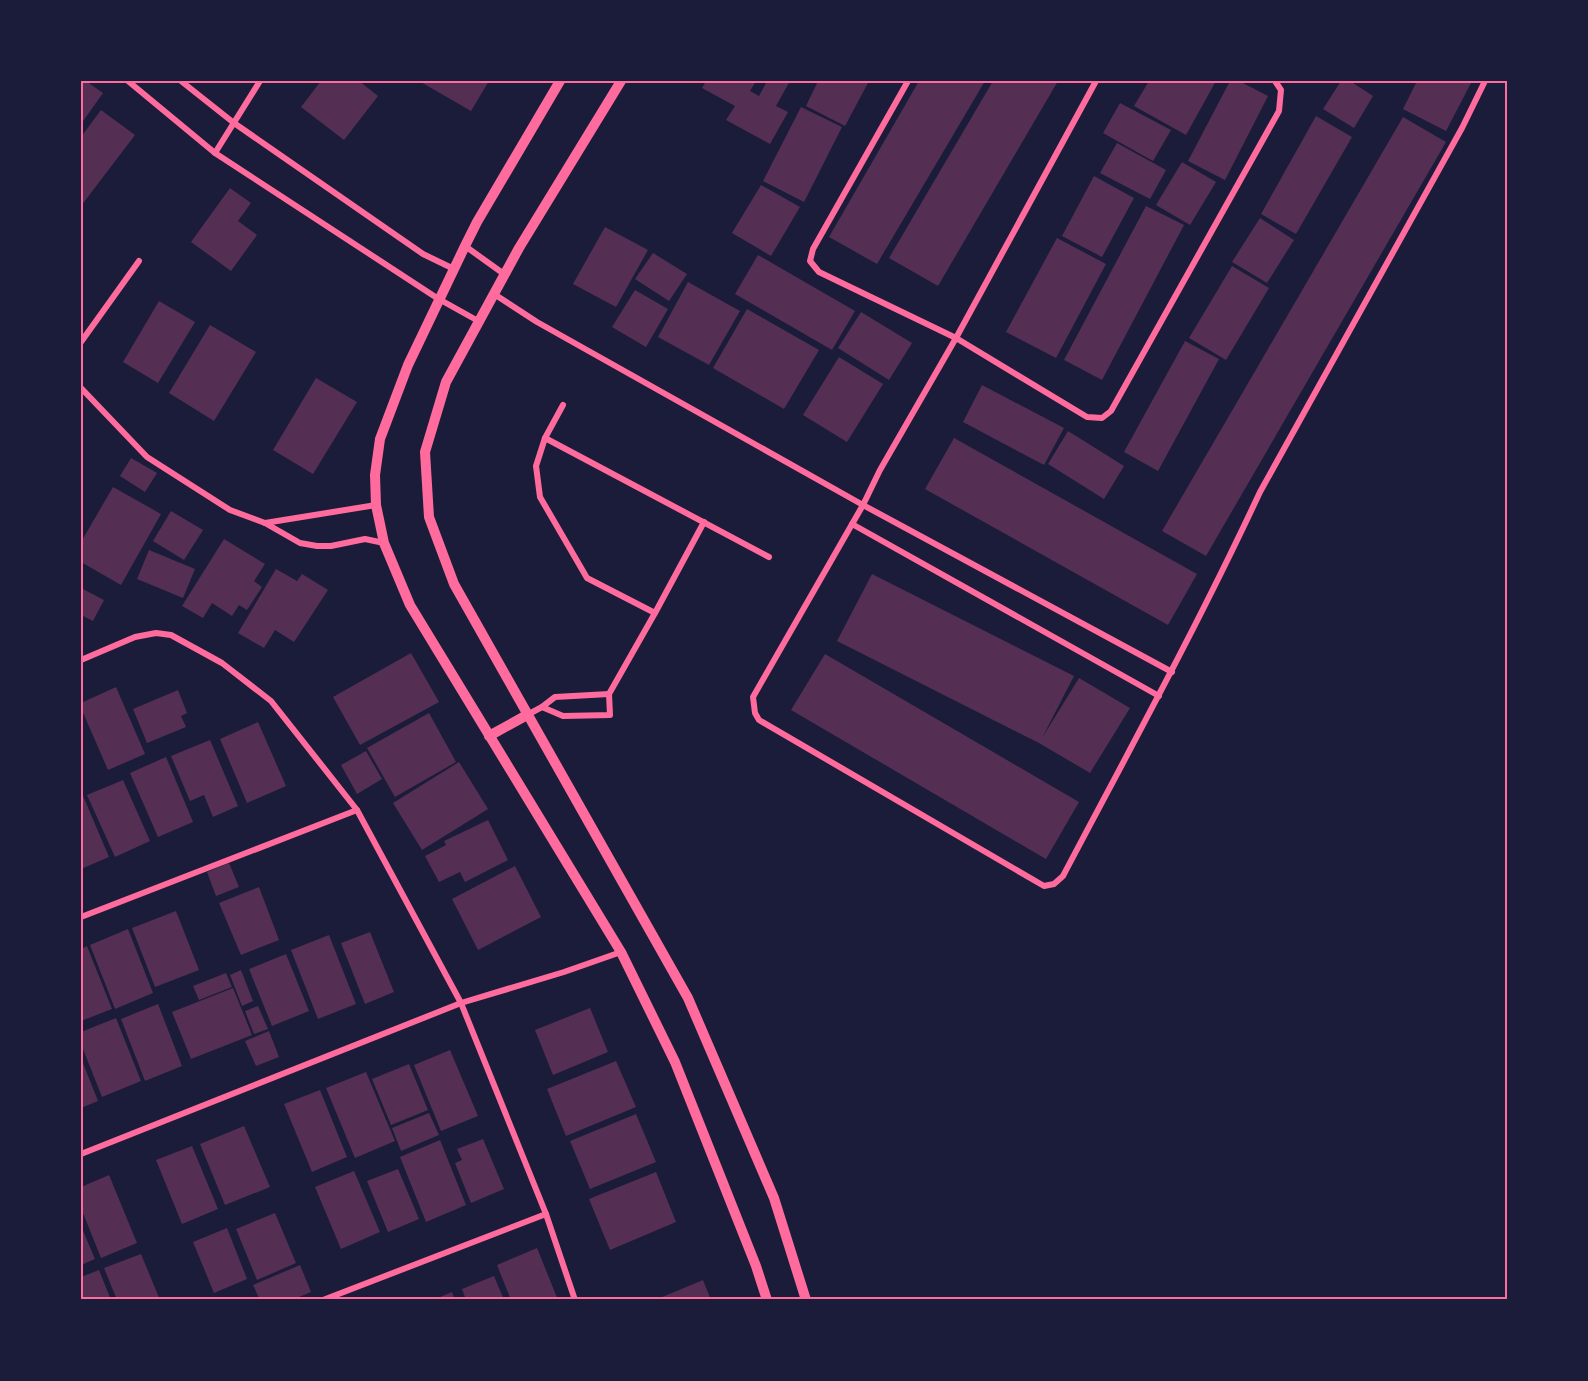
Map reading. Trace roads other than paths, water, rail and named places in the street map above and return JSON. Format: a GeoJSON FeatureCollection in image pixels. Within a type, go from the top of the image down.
{"type":"FeatureCollection","features":[{"type":"Feature","properties":{"kind":"street"},"geometry":{"type":"LineString","coordinates":[[128,81],[215,153],[440,299],[480,322]]}},
{"type":"Feature","properties":{"kind":"street"},"geometry":{"type":"LineString","coordinates":[[181,81],[234,123],[423,254],[454,269]]}},
{"type":"Feature","properties":{"kind":"street"},"geometry":{"type":"LineString","coordinates":[[215,153],[260,81]]}},
{"type":"Feature","properties":{"kind":"street"},"geometry":{"type":"LineString","coordinates":[[560,81],[477,222],[408,365],[380,439],[375,475],[376,505],[384,543],[410,605],[621,952],[675,1062],[756,1266],[767,1300]]}},
{"type":"Feature","properties":{"kind":"street"},"geometry":{"type":"LineString","coordinates":[[621,81],[504,274],[446,382],[425,452],[429,517],[454,584],[688,998],[774,1198],[806,1300]]}},
{"type":"Feature","properties":{"kind":"street"},"geometry":{"type":"LineString","coordinates":[[908,81],[813,249],[810,261],[819,272],[956,338],[1087,417],[1102,418],[1111,411],[1279,111],[1281,90],[1275,81]]}},
{"type":"Feature","properties":{"kind":"street"},"geometry":{"type":"LineString","coordinates":[[1096,81],[956,338],[753,697],[755,713],[759,720],[1044,886],[1054,884],[1063,876],[1172,672],[1260,492],[1462,128],[1485,81]]}},
{"type":"Feature","properties":{"kind":"street"},"geometry":{"type":"LineString","coordinates":[[465,246],[504,274]]}},
{"type":"Feature","properties":{"kind":"street"},"geometry":{"type":"LineString","coordinates":[[81,342],[139,261]]}},
{"type":"Feature","properties":{"kind":"street"},"geometry":{"type":"LineString","coordinates":[[494,294],[537,322],[863,505],[1172,672]]}},
{"type":"Feature","properties":{"kind":"street"},"geometry":{"type":"LineString","coordinates":[[81,388],[147,457],[230,510],[264,523],[300,543],[332,546],[365,539],[384,543]]}},
{"type":"Feature","properties":{"kind":"street"},"geometry":{"type":"LineString","coordinates":[[563,405],[545,438],[536,466],[540,496],[587,578],[655,613]]}},
{"type":"Feature","properties":{"kind":"street"},"geometry":{"type":"LineString","coordinates":[[545,438],[769,557]]}},
{"type":"Feature","properties":{"kind":"street"},"geometry":{"type":"LineString","coordinates":[[264,523],[376,505]]}},
{"type":"Feature","properties":{"kind":"street"},"geometry":{"type":"LineString","coordinates":[[542,707],[563,716],[610,715],[609,694],[704,522]]}},
{"type":"Feature","properties":{"kind":"street"},"geometry":{"type":"LineString","coordinates":[[852,524],[1159,696]]}},
{"type":"Feature","properties":{"kind":"street"},"geometry":{"type":"LineString","coordinates":[[81,660],[135,636],[156,633],[171,635],[222,663],[271,701],[357,810],[461,1003],[546,1214],[575,1300]]}},
{"type":"Feature","properties":{"kind":"street"},"geometry":{"type":"LineString","coordinates":[[489,736],[542,707],[555,697],[609,694]]}},
{"type":"Feature","properties":{"kind":"street"},"geometry":{"type":"LineString","coordinates":[[81,917],[357,810]]}},
{"type":"Feature","properties":{"kind":"street"},"geometry":{"type":"LineString","coordinates":[[81,1154],[461,1003],[621,952]]}},
{"type":"Feature","properties":{"kind":"street"},"geometry":{"type":"LineString","coordinates":[[323,1300],[546,1214]]}}]}
